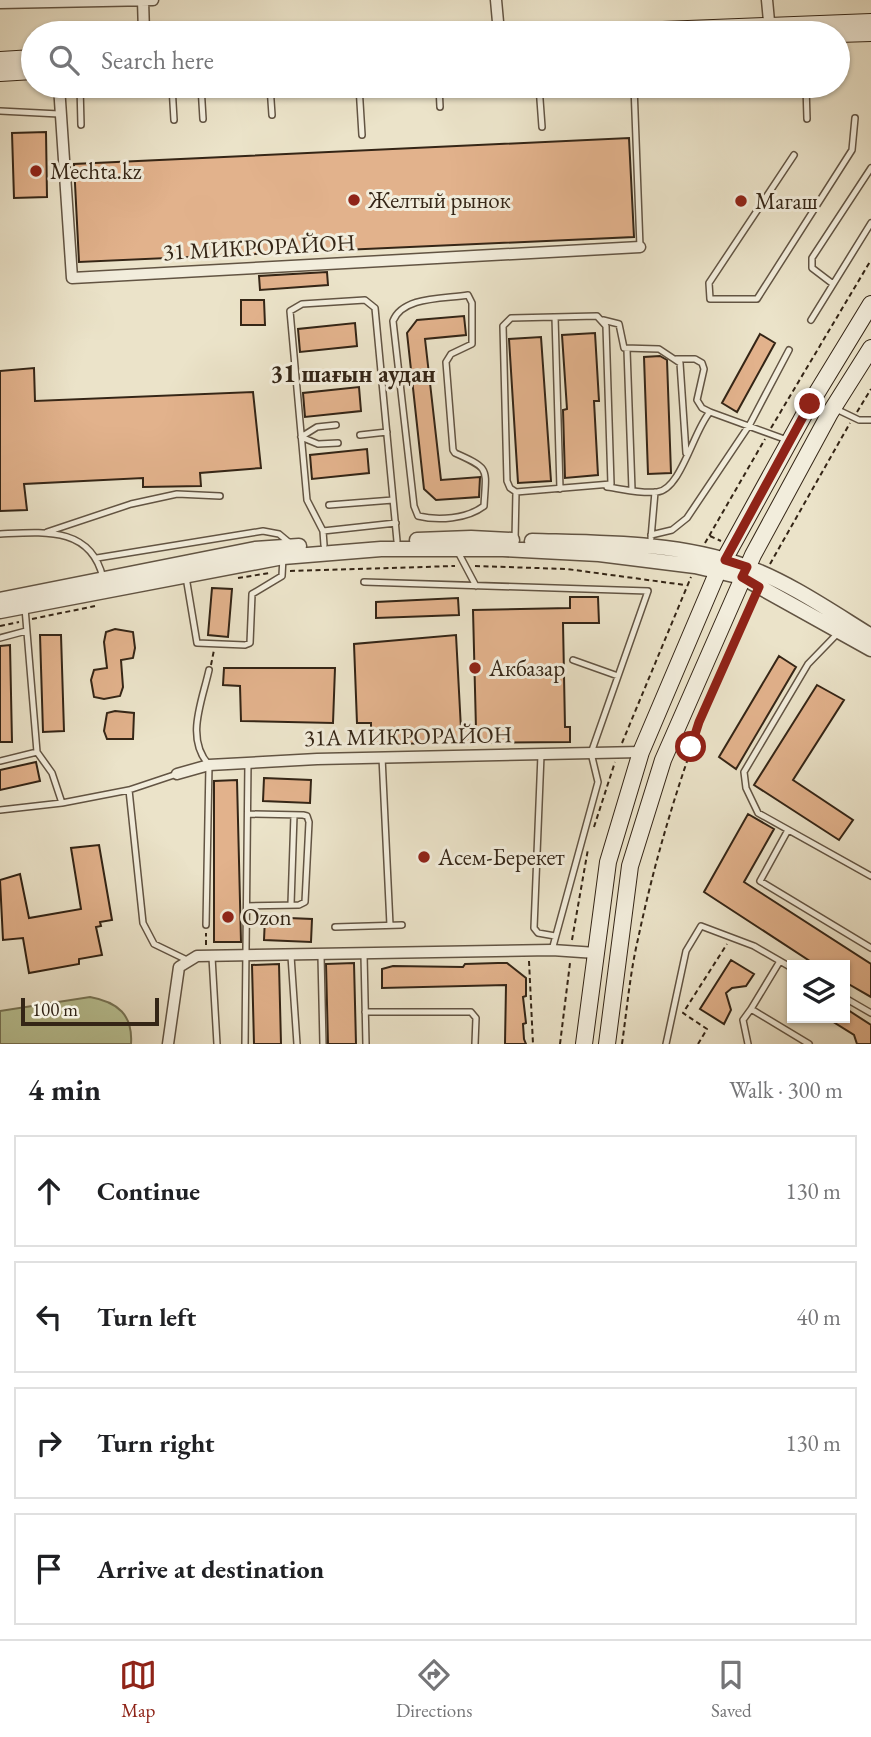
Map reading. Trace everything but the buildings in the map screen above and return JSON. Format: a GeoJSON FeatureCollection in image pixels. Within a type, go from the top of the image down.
{"type":"FeatureCollection","features":[{"type":"Feature","properties":{"kind":"main road"},"geometry":{"type":"LineString","coordinates":[[850,23],[871,22]]}},
{"type":"Feature","properties":{"kind":"main road"},"geometry":{"type":"LineString","coordinates":[[850,34],[871,33]]}},
{"type":"Feature","properties":{"kind":"main road"},"geometry":{"type":"LineString","coordinates":[[0,60],[21,59]]}},
{"type":"Feature","properties":{"kind":"main road"},"geometry":{"type":"LineString","coordinates":[[0,73],[21,72]]}},
{"type":"Feature","properties":{"kind":"main road"},"geometry":{"type":"LineString","coordinates":[[584,1044],[608,862],[641,752],[722,566],[790,441],[871,304]]}},
{"type":"Feature","properties":{"kind":"main road"},"geometry":{"type":"LineString","coordinates":[[607,1044],[630,866],[663,760],[745,572],[833,408],[871,348]]}},
{"type":"Feature","properties":{"kind":"main road"},"geometry":{"type":"LineString","coordinates":[[641,752],[663,760]]}},
{"type":"Feature","properties":{"kind":"street"},"geometry":{"type":"LineString","coordinates":[[143,0],[144,21]]}},
{"type":"Feature","properties":{"kind":"street"},"geometry":{"type":"LineString","coordinates":[[0,3],[153,0]]}},
{"type":"Feature","properties":{"kind":"street"},"geometry":{"type":"LineString","coordinates":[[496,0],[498,21]]}},
{"type":"Feature","properties":{"kind":"street"},"geometry":{"type":"LineString","coordinates":[[767,0],[769,21]]}},
{"type":"Feature","properties":{"kind":"street","name":"31 МИКРОРАЙОН"},"geometry":{"type":"LineString","coordinates":[[59,98],[72,278],[640,247]]}},
{"type":"Feature","properties":{"kind":"street"},"geometry":{"type":"LineString","coordinates":[[0,600],[255,549],[286,558],[324,538],[397,541],[650,542],[745,572],[871,636]]}},
{"type":"Feature","properties":{"kind":"street"},"geometry":{"type":"LineString","coordinates":[[0,611],[25,613],[186,574],[286,558],[382,550],[457,549],[599,554],[722,566]]}},
{"type":"Feature","properties":{"kind":"street"},"geometry":{"type":"LineString","coordinates":[[762,581],[871,649]]}},
{"type":"Feature","properties":{"kind":"street","name":"31А МИКРОРАЙОН"},"geometry":{"type":"LineString","coordinates":[[177,774],[209,765],[248,762],[641,752]]}},
{"type":"Feature","properties":{"kind":"street"},"geometry":{"type":"LineString","coordinates":[[169,1044],[179,967],[187,960],[209,956],[552,950],[596,953]]}},
{"type":"Feature","properties":{"kind":"lane"},"geometry":{"type":"LineString","coordinates":[[80,98],[81,125]]}},
{"type":"Feature","properties":{"kind":"lane"},"geometry":{"type":"LineString","coordinates":[[173,98],[174,120]]}},
{"type":"Feature","properties":{"kind":"lane"},"geometry":{"type":"LineString","coordinates":[[202,98],[203,119]]}},
{"type":"Feature","properties":{"kind":"lane"},"geometry":{"type":"LineString","coordinates":[[271,98],[272,115]]}},
{"type":"Feature","properties":{"kind":"lane"},"geometry":{"type":"LineString","coordinates":[[360,98],[362,135]]}},
{"type":"Feature","properties":{"kind":"lane"},"geometry":{"type":"LineString","coordinates":[[440,98],[440,107]]}},
{"type":"Feature","properties":{"kind":"lane"},"geometry":{"type":"LineString","coordinates":[[540,98],[542,127]]}},
{"type":"Feature","properties":{"kind":"lane"},"geometry":{"type":"LineString","coordinates":[[634,98],[640,247]]}},
{"type":"Feature","properties":{"kind":"lane"},"geometry":{"type":"LineString","coordinates":[[806,98],[807,119]]}},
{"type":"Feature","properties":{"kind":"lane"},"geometry":{"type":"LineString","coordinates":[[0,111],[59,114]]}},
{"type":"Feature","properties":{"kind":"lane"},"geometry":{"type":"LineString","coordinates":[[794,155],[709,283],[710,299],[757,299],[852,150],[855,118]]}},
{"type":"Feature","properties":{"kind":"lane"},"geometry":{"type":"LineString","coordinates":[[833,284],[812,268],[812,258],[871,168]]}},
{"type":"Feature","properties":{"kind":"lane"},"geometry":{"type":"LineString","coordinates":[[811,320],[871,223]]}},
{"type":"Feature","properties":{"kind":"lane"},"geometry":{"type":"LineString","coordinates":[[468,295],[472,303],[472,344],[451,354],[446,362],[453,450],[477,461],[486,476],[484,506],[470,514],[430,519],[418,516],[414,506],[393,321],[397,311],[406,305],[468,295]]}},
{"type":"Feature","properties":{"kind":"lane"},"geometry":{"type":"LineString","coordinates":[[396,523],[324,538],[307,500],[290,311],[302,304],[365,300],[376,308],[394,500],[396,523],[397,541]]}},
{"type":"Feature","properties":{"kind":"lane"},"geometry":{"type":"LineString","coordinates":[[686,456],[682,369],[676,359],[659,349],[628,350],[621,344],[619,324],[597,316],[511,318],[503,326],[507,481],[510,488],[516,492],[607,487],[664,491],[674,481],[710,412]]}},
{"type":"Feature","properties":{"kind":"lane"},"geometry":{"type":"LineString","coordinates":[[555,317],[560,489]]}},
{"type":"Feature","properties":{"kind":"lane"},"geometry":{"type":"LineString","coordinates":[[603,320],[613,480],[607,487]]}},
{"type":"Feature","properties":{"kind":"lane"},"geometry":{"type":"LineString","coordinates":[[628,350],[632,490]]}},
{"type":"Feature","properties":{"kind":"lane"},"geometry":{"type":"LineString","coordinates":[[650,542],[684,523],[750,424],[789,350]]}},
{"type":"Feature","properties":{"kind":"lane"},"geometry":{"type":"LineString","coordinates":[[676,359],[695,359],[702,363],[704,369],[697,400],[702,408],[790,441]]}},
{"type":"Feature","properties":{"kind":"lane"},"geometry":{"type":"LineString","coordinates":[[833,408],[854,417],[871,420]]}},
{"type":"Feature","properties":{"kind":"lane"},"geometry":{"type":"LineString","coordinates":[[301,437],[317,427],[336,425]]}},
{"type":"Feature","properties":{"kind":"lane"},"geometry":{"type":"LineString","coordinates":[[360,435],[387,432]]}},
{"type":"Feature","properties":{"kind":"lane"},"geometry":{"type":"LineString","coordinates":[[301,437],[318,444],[338,443]]}},
{"type":"Feature","properties":{"kind":"lane"},"geometry":{"type":"LineString","coordinates":[[515,540],[516,492]]}},
{"type":"Feature","properties":{"kind":"lane"},"geometry":{"type":"LineString","coordinates":[[650,542],[655,492]]}},
{"type":"Feature","properties":{"kind":"lane"},"geometry":{"type":"LineString","coordinates":[[0,534],[47,532],[131,504],[177,494],[220,496]]}},
{"type":"Feature","properties":{"kind":"lane"},"geometry":{"type":"LineString","coordinates":[[329,505],[394,500]]}},
{"type":"Feature","properties":{"kind":"lane"},"geometry":{"type":"LineString","coordinates":[[430,519],[432,540]]}},
{"type":"Feature","properties":{"kind":"lane"},"geometry":{"type":"LineString","coordinates":[[97,558],[263,531],[279,534],[286,558],[277,582],[252,594],[250,643],[197,643],[186,574]]}},
{"type":"Feature","properties":{"kind":"lane"},"geometry":{"type":"LineString","coordinates":[[47,532],[77,540],[97,558],[103,579]]}},
{"type":"Feature","properties":{"kind":"lane"},"geometry":{"type":"LineString","coordinates":[[457,549],[476,586]]}},
{"type":"Feature","properties":{"kind":"lane"},"geometry":{"type":"LineString","coordinates":[[364,582],[648,591],[590,753],[598,782],[552,950]]}},
{"type":"Feature","properties":{"kind":"lane"},"geometry":{"type":"LineString","coordinates":[[25,613],[37,752],[52,774],[62,803]]}},
{"type":"Feature","properties":{"kind":"lane"},"geometry":{"type":"LineString","coordinates":[[0,638],[26,631]]}},
{"type":"Feature","properties":{"kind":"lane"},"geometry":{"type":"LineString","coordinates":[[841,631],[807,664],[744,772],[746,788],[758,813],[871,876]]}},
{"type":"Feature","properties":{"kind":"lane"},"geometry":{"type":"LineString","coordinates":[[573,660],[618,676]]}},
{"type":"Feature","properties":{"kind":"lane"},"geometry":{"type":"LineString","coordinates":[[206,925],[209,765],[198,751],[194,733],[209,670]]}},
{"type":"Feature","properties":{"kind":"lane"},"geometry":{"type":"LineString","coordinates":[[0,761],[37,752]]}},
{"type":"Feature","properties":{"kind":"lane"},"geometry":{"type":"LineString","coordinates":[[541,755],[534,928],[538,933],[555,936]]}},
{"type":"Feature","properties":{"kind":"lane"},"geometry":{"type":"LineString","coordinates":[[382,757],[390,925]]}},
{"type":"Feature","properties":{"kind":"lane"},"geometry":{"type":"LineString","coordinates":[[246,1044],[244,957],[248,762]]}},
{"type":"Feature","properties":{"kind":"lane"},"geometry":{"type":"LineString","coordinates":[[0,810],[62,803],[129,790],[177,774]]}},
{"type":"Feature","properties":{"kind":"lane"},"geometry":{"type":"LineString","coordinates":[[129,790],[143,923],[154,944],[187,960]]}},
{"type":"Feature","properties":{"kind":"lane"},"geometry":{"type":"LineString","coordinates":[[247,906],[305,902],[308,847],[307,816],[249,814]]}},
{"type":"Feature","properties":{"kind":"lane"},"geometry":{"type":"LineString","coordinates":[[290,904],[294,815]]}},
{"type":"Feature","properties":{"kind":"lane"},"geometry":{"type":"LineString","coordinates":[[788,830],[760,881],[871,948]]}},
{"type":"Feature","properties":{"kind":"lane"},"geometry":{"type":"LineString","coordinates":[[335,927],[402,925]]}},
{"type":"Feature","properties":{"kind":"lane"},"geometry":{"type":"LineString","coordinates":[[666,1044],[686,951],[701,926],[731,937],[787,965]]}},
{"type":"Feature","properties":{"kind":"lane"},"geometry":{"type":"LineString","coordinates":[[364,955],[366,1044]]}},
{"type":"Feature","properties":{"kind":"lane"},"geometry":{"type":"LineString","coordinates":[[209,956],[217,1044]]}},
{"type":"Feature","properties":{"kind":"lane"},"geometry":{"type":"LineString","coordinates":[[291,956],[297,1044]]}},
{"type":"Feature","properties":{"kind":"lane"},"geometry":{"type":"LineString","coordinates":[[321,956],[323,1044]]}},
{"type":"Feature","properties":{"kind":"lane"},"geometry":{"type":"LineString","coordinates":[[748,1044],[743,1020],[780,961]]}},
{"type":"Feature","properties":{"kind":"lane"},"geometry":{"type":"LineString","coordinates":[[850,1001],[871,1013]]}},
{"type":"Feature","properties":{"kind":"lane"},"geometry":{"type":"LineString","coordinates":[[751,1009],[808,1044]]}},
{"type":"Feature","properties":{"kind":"lane"},"geometry":{"type":"LineString","coordinates":[[365,1012],[471,1012],[476,1018],[475,1044]]}},
{"type":"Feature","properties":{"kind":"path"},"geometry":{"type":"LineString","coordinates":[[622,1044],[637,941],[657,859],[699,722],[782,537],[871,389]]}},
{"type":"Feature","properties":{"kind":"path"},"geometry":{"type":"LineString","coordinates":[[228,580],[286,558],[567,569],[688,585]]}},
{"type":"Feature","properties":{"kind":"path"},"geometry":{"type":"LineString","coordinates":[[0,626],[25,613],[97,605]]}},
{"type":"Feature","properties":{"kind":"path"},"geometry":{"type":"LineString","coordinates":[[209,670],[214,645]]}},
{"type":"Feature","properties":{"kind":"path"},"geometry":{"type":"LineString","coordinates":[[206,925],[209,956]]}},
{"type":"Feature","properties":{"kind":"path"},"geometry":{"type":"LineString","coordinates":[[698,1044],[707,1029],[683,1013],[731,937]]}},
{"type":"Feature","properties":{"kind":"path"},"geometry":{"type":"LineString","coordinates":[[528,952],[533,1044]]}},
{"type":"Feature","properties":{"kind":"green space"},"geometry":{"type":"Polygon","coordinates":[[[90,997],[108,1002],[122,1012],[129,1025],[131,1044],[0,1044],[0,1011],[90,997]]]}},
{"type":"Feature","properties":{"kind":"place","name":"Mechta.kz"},"geometry":{"type":"Point","coordinates":[36,171]}},
{"type":"Feature","properties":{"kind":"place","name":"Желтый рынок"},"geometry":{"type":"Point","coordinates":[354,200]}},
{"type":"Feature","properties":{"kind":"place","name":"Магаш"},"geometry":{"type":"Point","coordinates":[741,201]}},
{"type":"Feature","properties":{"kind":"place","name":"Акбазар"},"geometry":{"type":"Point","coordinates":[475,668]}},
{"type":"Feature","properties":{"kind":"place","name":"Асем-Берекет"},"geometry":{"type":"Point","coordinates":[424,857]}},
{"type":"Feature","properties":{"kind":"place","name":"Ozon"},"geometry":{"type":"Point","coordinates":[228,917]}},
{"type":"Feature","properties":{"kind":"district","name":"31 шағын аудан"},"geometry":{"type":"Point","coordinates":[353,373]}},
{"type":"Feature","properties":{"kind":"route"},"geometry":{"type":"LineString","coordinates":[[691,747],[699,722],[759,587],[742,577],[747,567],[725,560],[810,404]]}}]}
